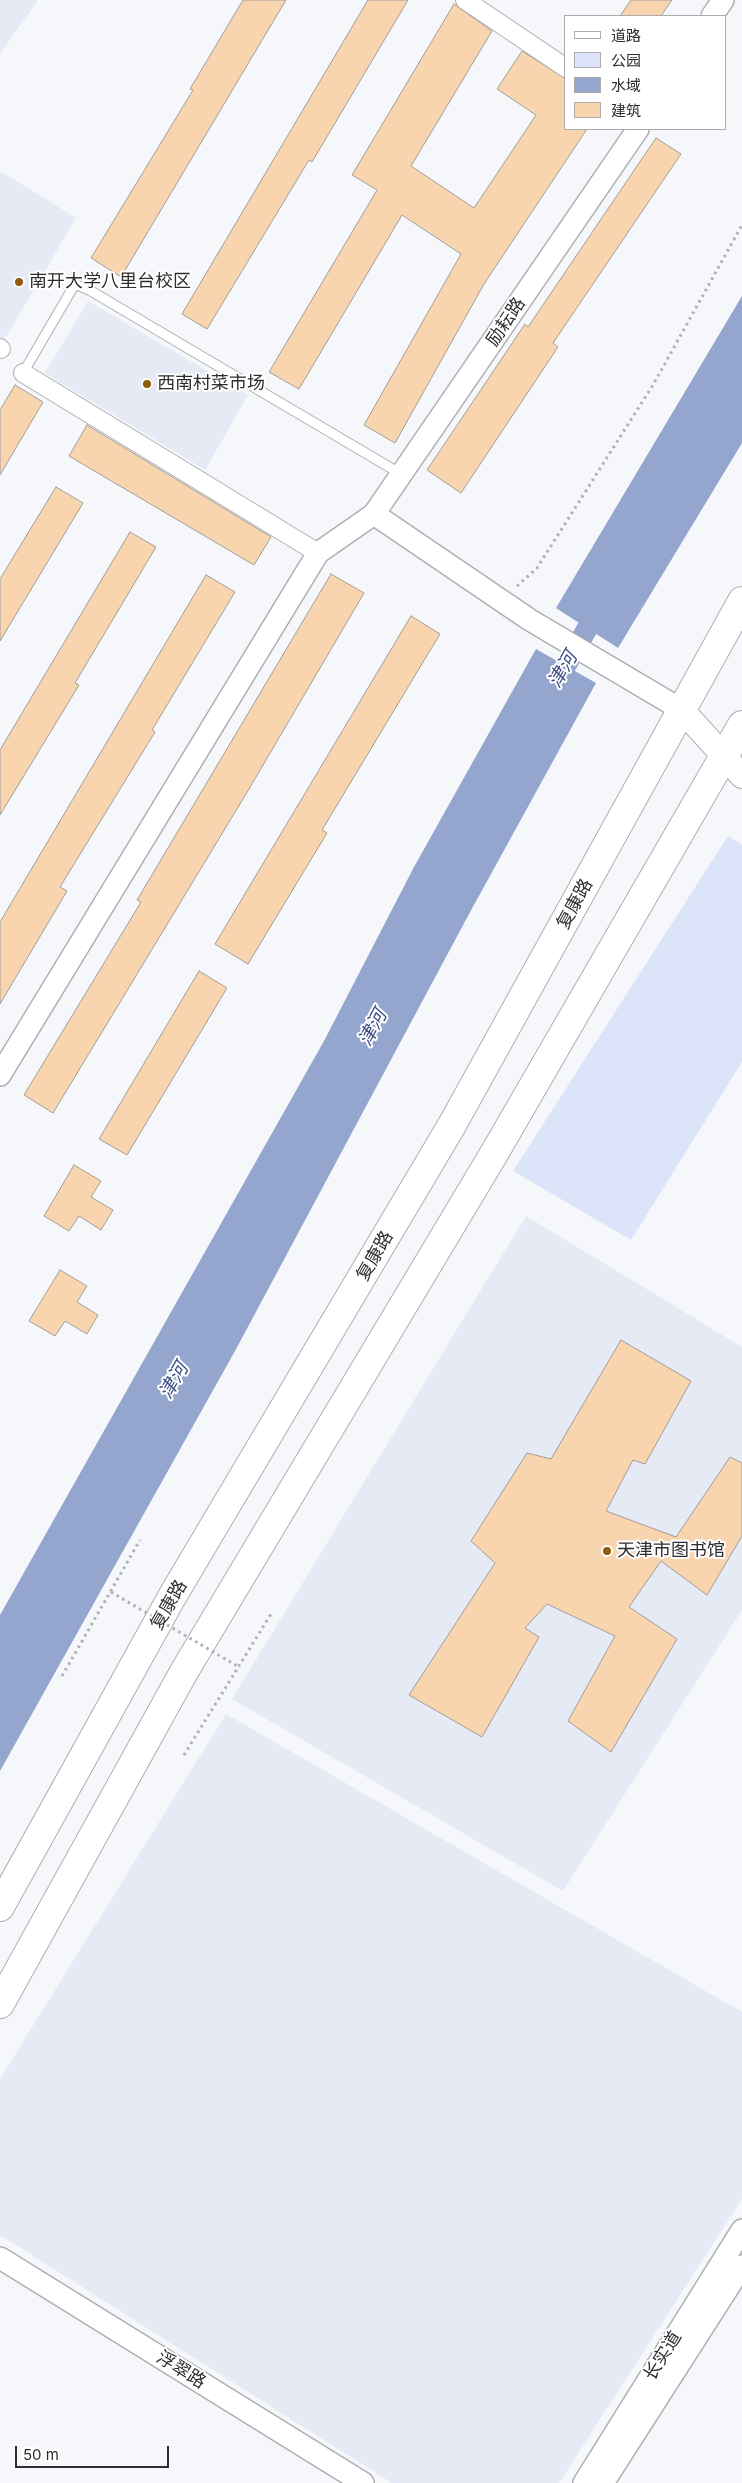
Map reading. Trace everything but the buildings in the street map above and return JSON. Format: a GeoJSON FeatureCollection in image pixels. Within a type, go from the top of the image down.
{"type":"FeatureCollection","features":[{"type":"Feature","properties":{"kind":"highway","name":"复康路"},"geometry":{"type":"LineString","coordinates":[[0,1907],[173,1595],[452,1125],[742,600]]}},
{"type":"Feature","properties":{"kind":"highway"},"geometry":{"type":"LineString","coordinates":[[0,2004],[185,1670],[739,749]]}},
{"type":"Feature","properties":{"kind":"main road"},"geometry":{"type":"LineString","coordinates":[[682,710],[739,749]]}},
{"type":"Feature","properties":{"kind":"street"},"geometry":{"type":"LineString","coordinates":[[465,0],[564,67]]}},
{"type":"Feature","properties":{"kind":"street"},"geometry":{"type":"LineString","coordinates":[[713,15],[723,0]]}},
{"type":"Feature","properties":{"kind":"street","name":"励耘路"},"geometry":{"type":"LineString","coordinates":[[318,553],[374,514],[637,130]]}},
{"type":"Feature","properties":{"kind":"street"},"geometry":{"type":"LineString","coordinates":[[0,1075],[318,553],[24,372]]}},
{"type":"Feature","properties":{"kind":"street"},"geometry":{"type":"LineString","coordinates":[[374,514],[530,620],[682,710]]}},
{"type":"Feature","properties":{"kind":"street"},"geometry":{"type":"LineString","coordinates":[[739,749],[742,786]]}},
{"type":"Feature","properties":{"kind":"street","name":"长实道"},"geometry":{"type":"LineString","coordinates":[[584,2483],[742,2230]]}},
{"type":"Feature","properties":{"kind":"street","name":"浮翠路"},"geometry":{"type":"LineString","coordinates":[[0,2258],[363,2483]]}},
{"type":"Feature","properties":{"kind":"street","name":"长实道"},"geometry":{"type":"LineString","coordinates":[[603,2483],[742,2266]]}},
{"type":"Feature","properties":{"kind":"lane"},"geometry":{"type":"LineString","coordinates":[[24,372],[75,284],[91,291],[402,475]]}},
{"type":"Feature","properties":{"kind":"path"},"geometry":{"type":"LineString","coordinates":[[502,600],[537,568],[653,386],[742,225]]}},
{"type":"Feature","properties":{"kind":"path"},"geometry":{"type":"LineString","coordinates":[[62,1676],[140,1540]]}},
{"type":"Feature","properties":{"kind":"path"},"geometry":{"type":"LineString","coordinates":[[111,1592],[239,1667]]}},
{"type":"Feature","properties":{"kind":"path"},"geometry":{"type":"LineString","coordinates":[[184,1755],[271,1614]]}},
{"type":"Feature","properties":{"kind":"shaded area"},"geometry":{"type":"Polygon","coordinates":[[[0,0],[38,0],[0,54],[0,0]]]}},
{"type":"Feature","properties":{"kind":"shaded area","name":"南开大学八里台校区"},"geometry":{"type":"Polygon","coordinates":[[[0,171],[76,218],[0,347],[0,171]]]}},
{"type":"Feature","properties":{"kind":"shaded area","name":"西南村菜市场"},"geometry":{"type":"Polygon","coordinates":[[[88,301],[248,395],[205,470],[45,373],[88,301]]]}},
{"type":"Feature","properties":{"kind":"shaded area"},"geometry":{"type":"Polygon","coordinates":[[[526,1216],[742,1347],[742,1610],[563,1891],[232,1699],[526,1216]]]}},
{"type":"Feature","properties":{"kind":"shaded area"},"geometry":{"type":"Polygon","coordinates":[[[226,1714],[742,2012],[742,2199],[559,2483],[392,2483],[0,2235],[0,2079],[226,1714]]]}},
{"type":"Feature","properties":{"kind":"green space"},"geometry":{"type":"Polygon","coordinates":[[[728,836],[742,845],[742,1062],[631,1240],[513,1171],[728,836]]]}},
{"type":"Feature","properties":{"kind":"water"},"geometry":{"type":"Polygon","coordinates":[[[742,296],[742,443],[618,648],[556,608],[742,296]]]}},
{"type":"Feature","properties":{"kind":"water"},"geometry":{"type":"Polygon","coordinates":[[[536,649],[596,683],[469,914],[235,1351],[0,1771],[0,1615],[324,1041],[414,867],[536,649]]]}},
{"type":"Feature","properties":{"kind":"waterway","name":"津河"},"geometry":{"type":"LineString","coordinates":[[551,691],[602,603]]}},
{"type":"Feature","properties":{"kind":"place","name":"南开大学八里台校区"},"geometry":{"type":"Point","coordinates":[19,282]}},
{"type":"Feature","properties":{"kind":"place","name":"西南村菜市场"},"geometry":{"type":"Point","coordinates":[147,384]}},
{"type":"Feature","properties":{"kind":"place","name":"天津市图书馆"},"geometry":{"type":"Point","coordinates":[607,1551]}}]}
